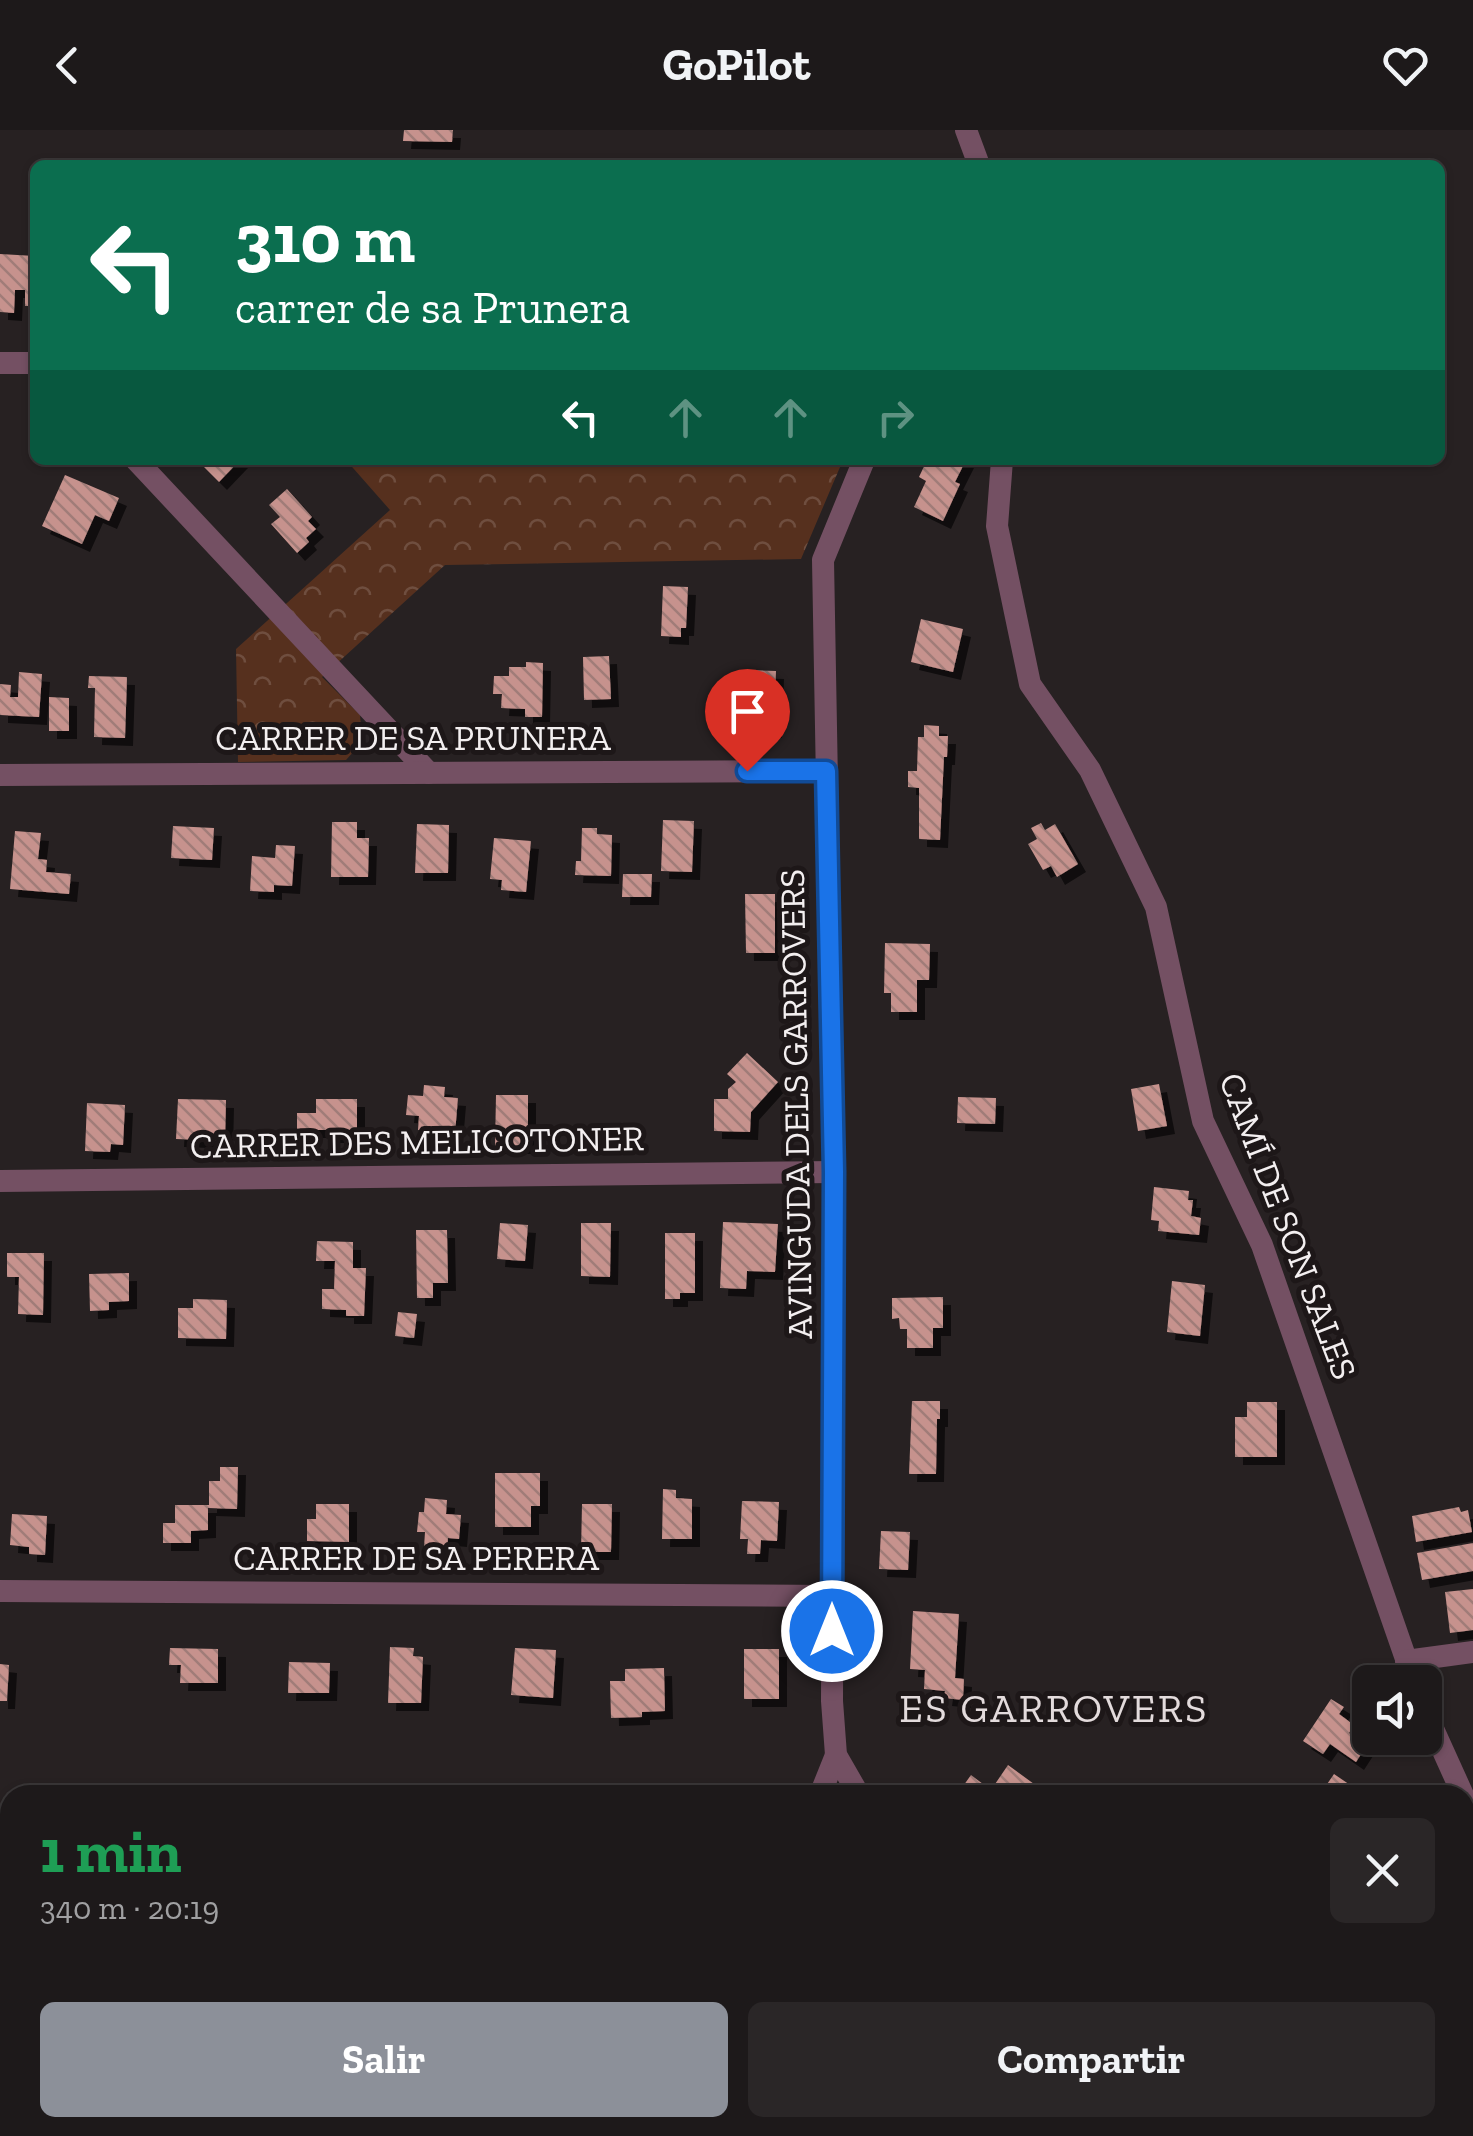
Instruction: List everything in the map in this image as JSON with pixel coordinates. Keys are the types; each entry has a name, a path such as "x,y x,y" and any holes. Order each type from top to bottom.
{"street":[{"path":"966,130 977,160"},
{"path":"0,363 30,363"},
{"path":"141,465 429,773"},
{"name":"AVINGUDA DELS GARROVERS","path":"836,1755 832,1700 834,1172 823,560 862,465"},
{"name":"CAMÍ DE SON SALES","path":"1002,465 997,526 1030,684 1090,770 1156,907 1202,1121 1262,1245 1408,1665"},
{"name":"CARRER DE SA PRUNERA","path":"0,775 826,771"},
{"name":"CARRER DES MELICOTONER","path":"0,1181 834,1172"},
{"name":"CARRER DE SA PERERA","path":"0,1591 832,1596"},
{"path":"1432,1665 1473,1652"},
{"path":"1442,1748 1459,1785"},
{"path":"824,1785 836,1755"},
{"path":"836,1755 852,1785"}],"green space":[{"path":"350,465 841,465 801,559 445,565 322,677 360,715 362,742 346,760 238,762 236,649 390,510"}],"building":[{"path":"404,130 453,130 452,142 403,141"},
{"path":"0,254 30,256 30,306 25,306 25,290 15,290 14,313 0,312"},
{"path":"202,465 235,465 219,482"},
{"path":"925,465 964,465 955,482 960,484 943,521 914,507 926,481 919,477"},
{"path":"65,475 119,498 109,521 95,515 82,544 42,526"},
{"path":"287,489 312,517 308,521 316,529 297,553 271,524 280,517 269,505"},
{"path":"663,586 688,587 686,628 681,628 681,637 661,636"},
{"path":"921,619 963,629 953,672 911,662"},
{"path":"609,656 611,699 584,700 583,657"},
{"path":"526,662 543,663 542,717 525,717 525,709 501,708 502,694 493,694 494,676 509,676 509,667 526,667"},
{"path":"746,670 776,671 774,730 744,729"},
{"path":"19,672 42,674 39,717 0,715 0,684 11,685 10,697 18,697"},
{"path":"89,676 127,677 125,738 94,737 95,688 88,688"},
{"path":"49,697 69,698 69,731 49,731"},
{"path":"924,725 939,726 939,736 948,736 940,840 919,839 919,788 908,787 908,771 917,771 918,737 924,737"},
{"path":"663,820 694,821 692,872 661,871"},
{"path":"332,822 357,822 357,838 369,838 368,877 331,877"},
{"path":"1041,823 1045,830 1055,824 1078,864 1057,877 1051,866 1043,870 1028,844 1037,839 1031,828"},
{"path":"417,824 449,825 448,873 415,873"},
{"path":"173,826 214,828 212,860 171,858"},
{"path":"582,828 597,828 597,834 612,835 611,876 575,875 576,861 581,861"},
{"path":"15,831 41,833 38,859 47,860 46,872 71,874 69,894 10,889"},
{"path":"494,838 531,841 526,892 501,890 502,880 490,879"},
{"path":"276,845 295,846 292,886 274,885 274,892 250,891 252,856 275,858"},
{"path":"623,874 652,874 651,897 622,897"},
{"path":"745,894 775,894 775,953 746,953"},
{"path":"885,943 930,944 929,980 917,980 917,1012 891,1012 891,993 884,993"},
{"path":"747,1053 778,1082 751,1112 750,1132 714,1131 714,1099 728,1099 728,1089 736,1082 727,1074"},
{"path":"1159,1084 1167,1126 1138,1131 1131,1089"},
{"path":"424,1085 445,1087 444,1097 458,1098 455,1133 418,1130 419,1116 406,1115 408,1095 423,1096"},
{"path":"496,1095 528,1095 528,1146 495,1146"},
{"path":"958,1097 996,1098 995,1124 957,1123"},
{"path":"178,1099 226,1100 225,1141 176,1139"},
{"path":"316,1099 357,1099 357,1135 297,1130 297,1113 316,1113"},
{"path":"87,1103 125,1105 123,1145 111,1144 110,1152 85,1151"},
{"path":"1154,1187 1189,1191 1188,1200 1193,1200 1191,1216 1201,1218 1199,1235 1158,1231 1159,1221 1151,1220"},
{"path":"723,1222 778,1224 775,1272 747,1271 746,1289 720,1288"},
{"path":"500,1223 528,1225 525,1261 497,1259"},
{"path":"581,1223 611,1223 610,1277 581,1276"},
{"path":"416,1230 447,1230 448,1283 433,1283 433,1298 417,1298"},
{"path":"665,1233 695,1233 695,1293 680,1293 680,1299 665,1299"},
{"path":"317,1241 353,1242 353,1268 366,1268 364,1316 322,1309 322,1289 334,1289 335,1261 316,1261"},
{"path":"7,1253 44,1253 43,1315 18,1314 19,1277 7,1277"},
{"path":"129,1273 129,1301 109,1302 109,1310 90,1311 89,1274"},
{"path":"1172,1281 1205,1285 1200,1336 1167,1332"},
{"path":"943,1297 943,1328 933,1328 933,1348 907,1348 907,1329 900,1329 899,1318 892,1319 892,1298"},
{"path":"193,1299 227,1300 226,1339 178,1338 178,1308 193,1308"},
{"path":"398,1312 417,1314 414,1338 395,1336"},
{"path":"912,1401 940,1401 936,1474 909,1474"},
{"path":"1247,1402 1277,1402 1277,1457 1235,1457 1235,1417 1247,1417"},
{"path":"220,1467 238,1467 237,1509 208,1508 208,1530 191,1531 191,1543 163,1543 163,1523 175,1523 175,1505 209,1505 209,1481 220,1481"},
{"path":"495,1473 540,1473 540,1506 531,1506 531,1527 495,1527"},
{"path":"663,1489 676,1490 676,1498 692,1499 692,1539 662,1539"},
{"path":"425,1498 447,1500 446,1514 461,1515 459,1539 448,1538 447,1549 424,1547 425,1532 417,1532"},
{"path":"742,1501 779,1502 777,1541 761,1540 760,1554 747,1554 748,1539 740,1539"},
{"path":"316,1504 349,1504 349,1542 307,1541 307,1519 316,1519"},
{"path":"582,1504 612,1504 611,1552 581,1552"},
{"path":"1459,1507 1461,1512 1468,1510 1472,1532 1416,1542 1412,1516"},
{"path":"12,1514 47,1516 45,1555 29,1554 29,1547 10,1545"},
{"path":"881,1531 910,1532 908,1570 879,1569"},
{"path":"1473,1543 1473,1571 1422,1580 1417,1553"},
{"path":"1473,1589 1473,1630 1450,1633 1445,1592"},
{"path":"913,1611 959,1614 955,1678 964,1679 963,1700 944,1698 945,1691 924,1689 925,1670 910,1669"},
{"path":"390,1647 414,1648 413,1656 423,1657 421,1703 388,1703"},
{"path":"170,1648 218,1649 218,1683 180,1683 181,1665 169,1665"},
{"path":"515,1648 556,1650 553,1698 511,1695"},
{"path":"744,1649 779,1649 779,1699 744,1699"},
{"path":"289,1662 330,1663 329,1693 288,1693"},
{"path":"0,1664 9,1665 7,1701 0,1701"},
{"path":"664,1668 665,1711 611,1718 610,1681 625,1681 625,1669"},
{"path":"1331,1699 1344,1707 1339,1714 1352,1724 1352,1755 1361,1755 1356,1762 1330,1744 1323,1754 1303,1741"},
{"path":"1008,1765 1035,1785 994,1785"},
{"path":"1334,1774 1350,1785 1326,1785"},
{"path":"971,1775 984,1785 964,1785"}],"district":[{"name":"ES GARROVERS","path":"1054,1708"}],"route":[{"path":"747,771 826,771 834,1172 832,1631"}]}
